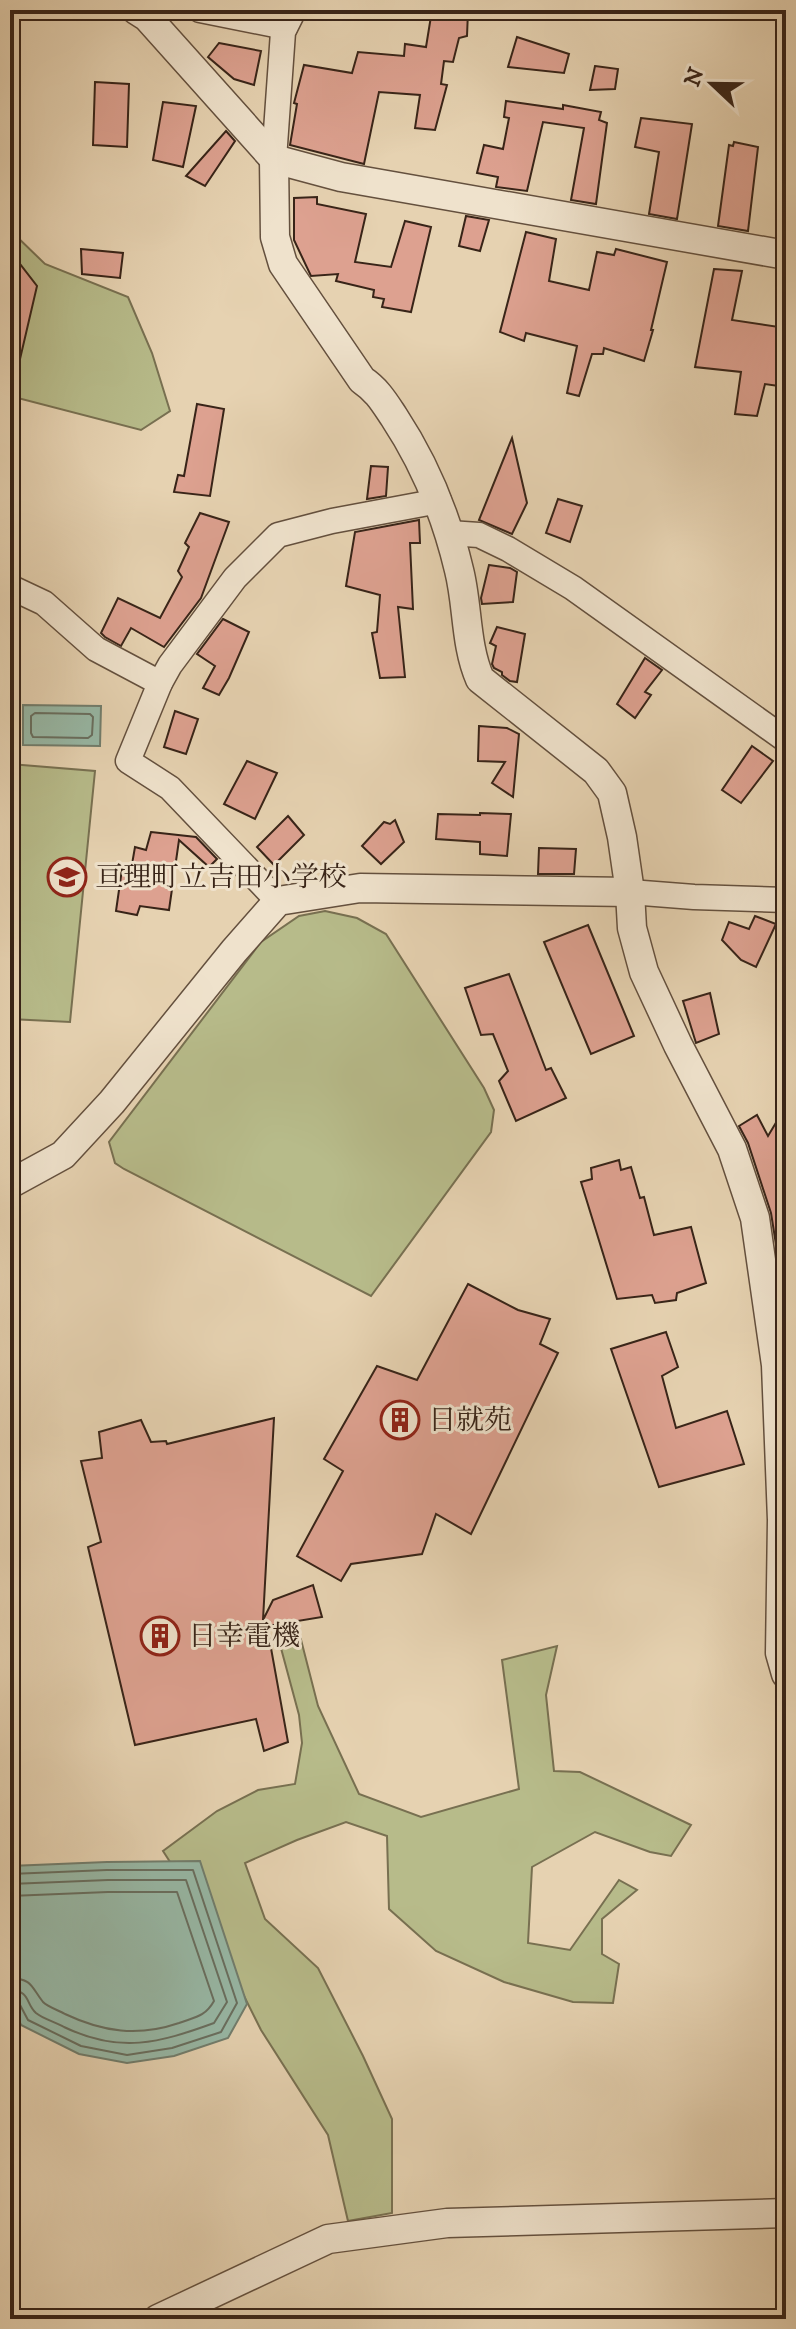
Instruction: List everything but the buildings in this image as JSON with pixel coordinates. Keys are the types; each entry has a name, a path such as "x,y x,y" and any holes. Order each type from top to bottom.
{"street":[{"path":"136,10 147,17 274,159 341,177 786,255"},
{"path":"200,10 290,18 283,32 274,159 275,237 283,264 362,380 376,389 409,440 439,501 460,571 473,662 480,679 596,771 612,793 622,837 632,928 644,972 732,1149 755,1218 776,1365 781,1505 780,1653 786,1674"},
{"path":"278,901 170,788 128,761 170,665 235,578 278,535 332,521 439,501"},
{"path":"449,533 479,535 573,588 786,740"},
{"path":"10,587 44,603 96,649 160,683"},
{"path":"10,1184 63,1155 112,1102 278,901 360,888 630,892 786,900"},
{"path":"158,2319 328,2239 447,2223 786,2213"}],"shaded area":[{"path":"10,230 45,264 128,297 152,353 170,411 141,430 10,396"},
{"path":"10,764 95,771 70,1022 10,1019"},
{"path":"325,911 357,918 386,934 484,1088 494,1110 491,1132 371,1296 124,1169 115,1163 109,1142 261,942 299,916"},
{"path":"298,1628 318,1706 359,1794 421,1817 519,1789 502,1660 557,1646 546,1695 554,1771 580,1772 691,1825 671,1856 650,1852 595,1832 532,1867 528,1943 570,1950 619,1880 637,1890 602,1919 602,1954 619,1964 613,2003 573,2002 504,1982 436,1951 389,1909 387,1836 346,1822 245,1863 265,1919 318,1968 392,2119 392,2213 348,2221 328,2135 261,2030 201,1910 163,1851 217,1811 258,1790 295,1784 302,1743 299,1715 278,1637"}],"water":[{"path":"23,705 101,706 100,746 23,745"},
{"path":"200,1861 247,2004 228,2038 174,2056 127,2063 79,2054 21,2025 10,2001 10,1866"}],"place":[{"name":"亘理町立吉田小学校","path":"67,877"},
{"name":"日就苑","path":"400,1420"},
{"name":"日幸電機","path":"160,1636"}]}
